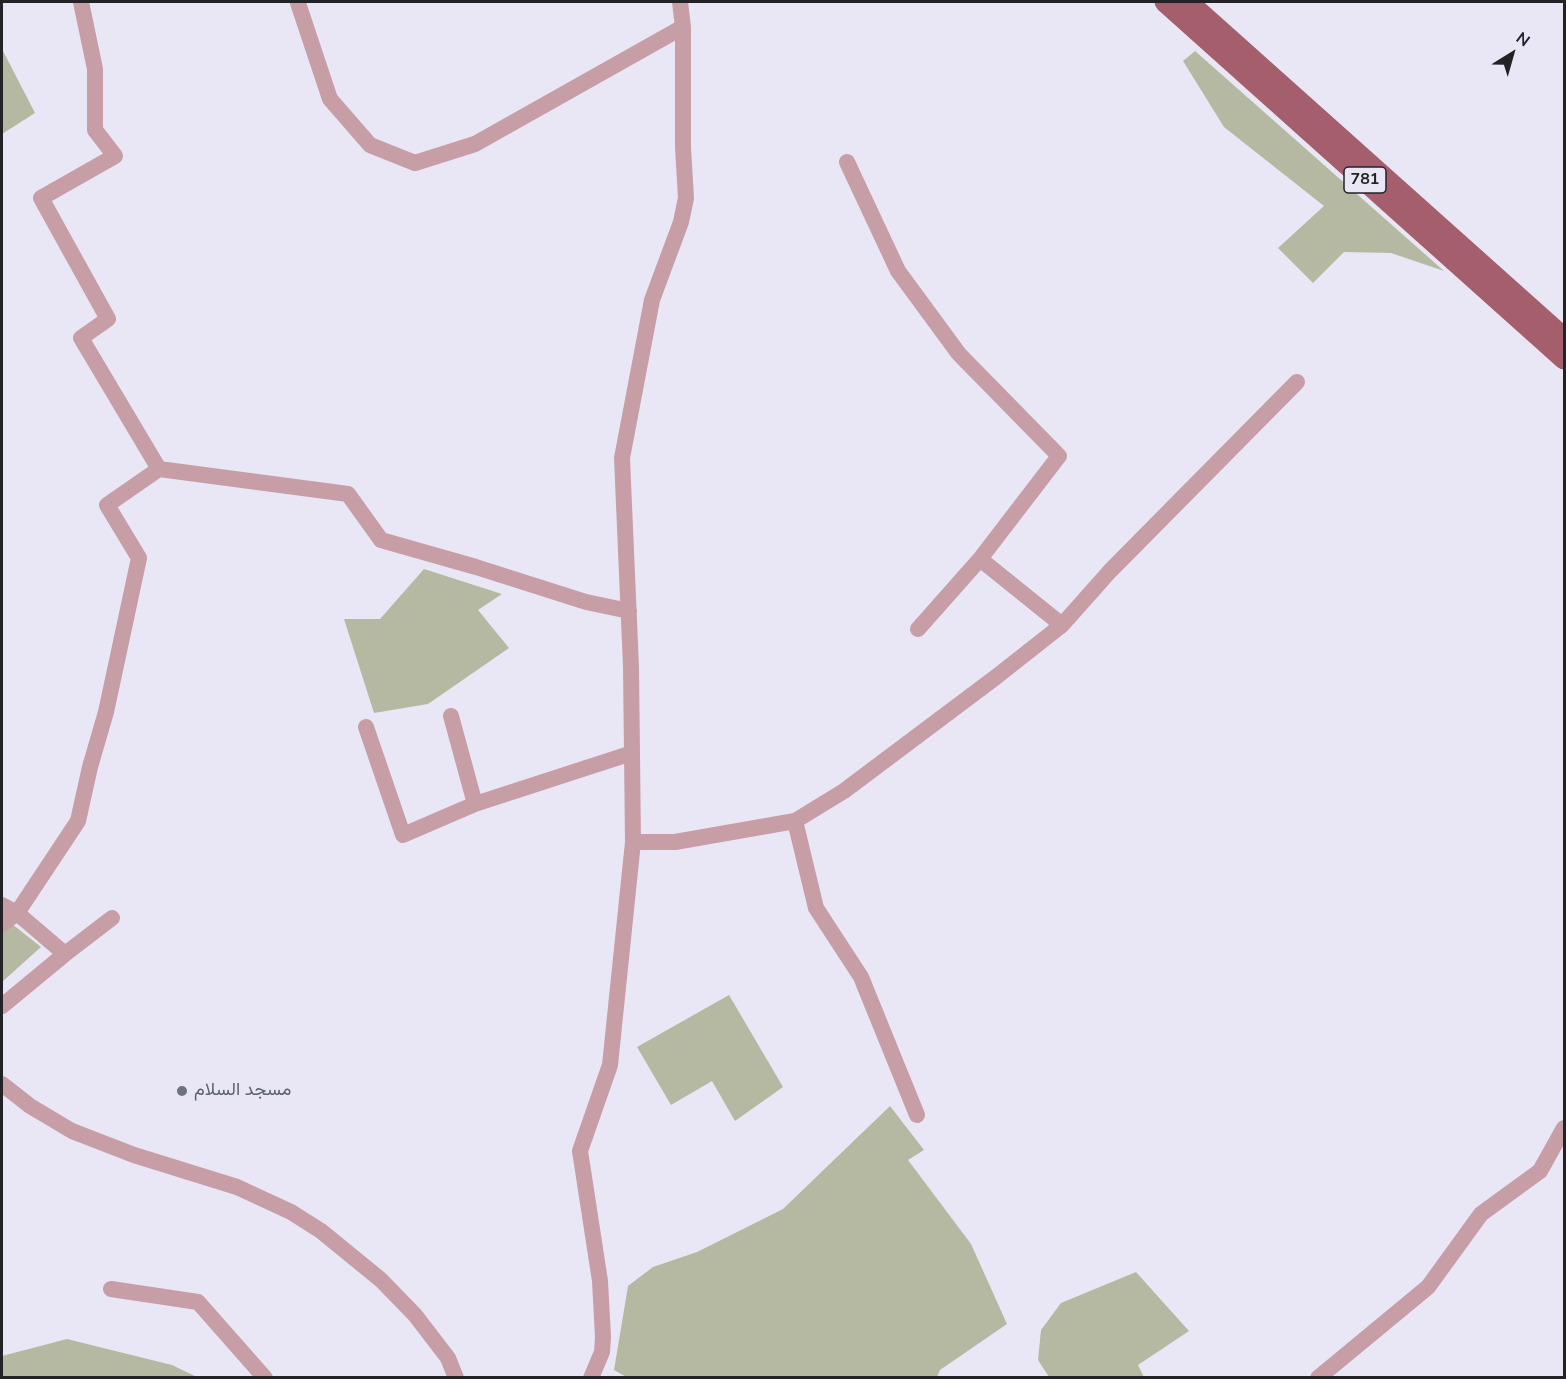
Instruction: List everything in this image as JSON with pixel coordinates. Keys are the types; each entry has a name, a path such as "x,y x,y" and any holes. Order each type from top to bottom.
{"main road":[{"name":"781","path":"1165,2 1564,359"},
{"name":"781","path":"1188,2 1564,338"}],"street":[{"path":"81,2 95,69 95,130 116,156 40,198 108,319 81,338 159,469"},
{"path":"591,1377 602,1352 603,1337 600,1281 580,1151 610,1065 633,842 629,611 622,458 652,300 681,222 686,198 683,148 683,27 680,2"},
{"path":"298,3 330,99 370,145 416,163 475,144 683,27"},
{"path":"847,162 898,271 959,354 1059,456 980,559 918,629"},
{"path":"633,842 675,842 795,821 844,791 996,677 1062,624 1110,571 1297,382"},
{"path":"2,924 17,913 78,821 90,767 106,712 140,558 107,505 159,469 348,494 381,540 586,602 629,611"},
{"path":"980,559 1062,624"},
{"path":"452,716 475,804"},
{"path":"366,727 403,835 475,804 632,753"},
{"path":"795,821 816,908 861,976 917,1115"},
{"path":"2,905 17,913 65,954"},
{"path":"2,1006 112,918"},
{"path":"2,1084 30,1106 72,1131 134,1155 237,1187 291,1212 321,1231 381,1280 415,1315 448,1358 456,1377"},
{"path":"1318,1377 1428,1287 1481,1214 1540,1172 1564,1128"},
{"path":"111,1289 198,1302 265,1377"}],"green space":[{"path":"2,49 35,113 2,134"},
{"path":"1195,51 1444,271 1391,253 1344,252 1313,283 1278,248 1324,206 1224,127 1183,61"},
{"path":"424,569 502,594 478,610 509,648 428,704 374,713 344,619 380,619"},
{"path":"2,916 41,947 2,982"},
{"path":"729,995 783,1087 735,1121 712,1081 671,1105 637,1047"},
{"path":"890,1106 924,1150 908,1160 971,1244 1007,1324 940,1370 937,1377 628,1378 614,1370 628,1286 653,1267 697,1252 783,1209"},
{"path":"1136,1272 1189,1331 1138,1365 1144,1377 1049,1377 1038,1360 1041,1330 1061,1303"},
{"path":"67,1339 172,1365 197,1377 2,1377 2,1356"}],"place":[{"name":"مسجد السلام","path":"182,1091"}]}
